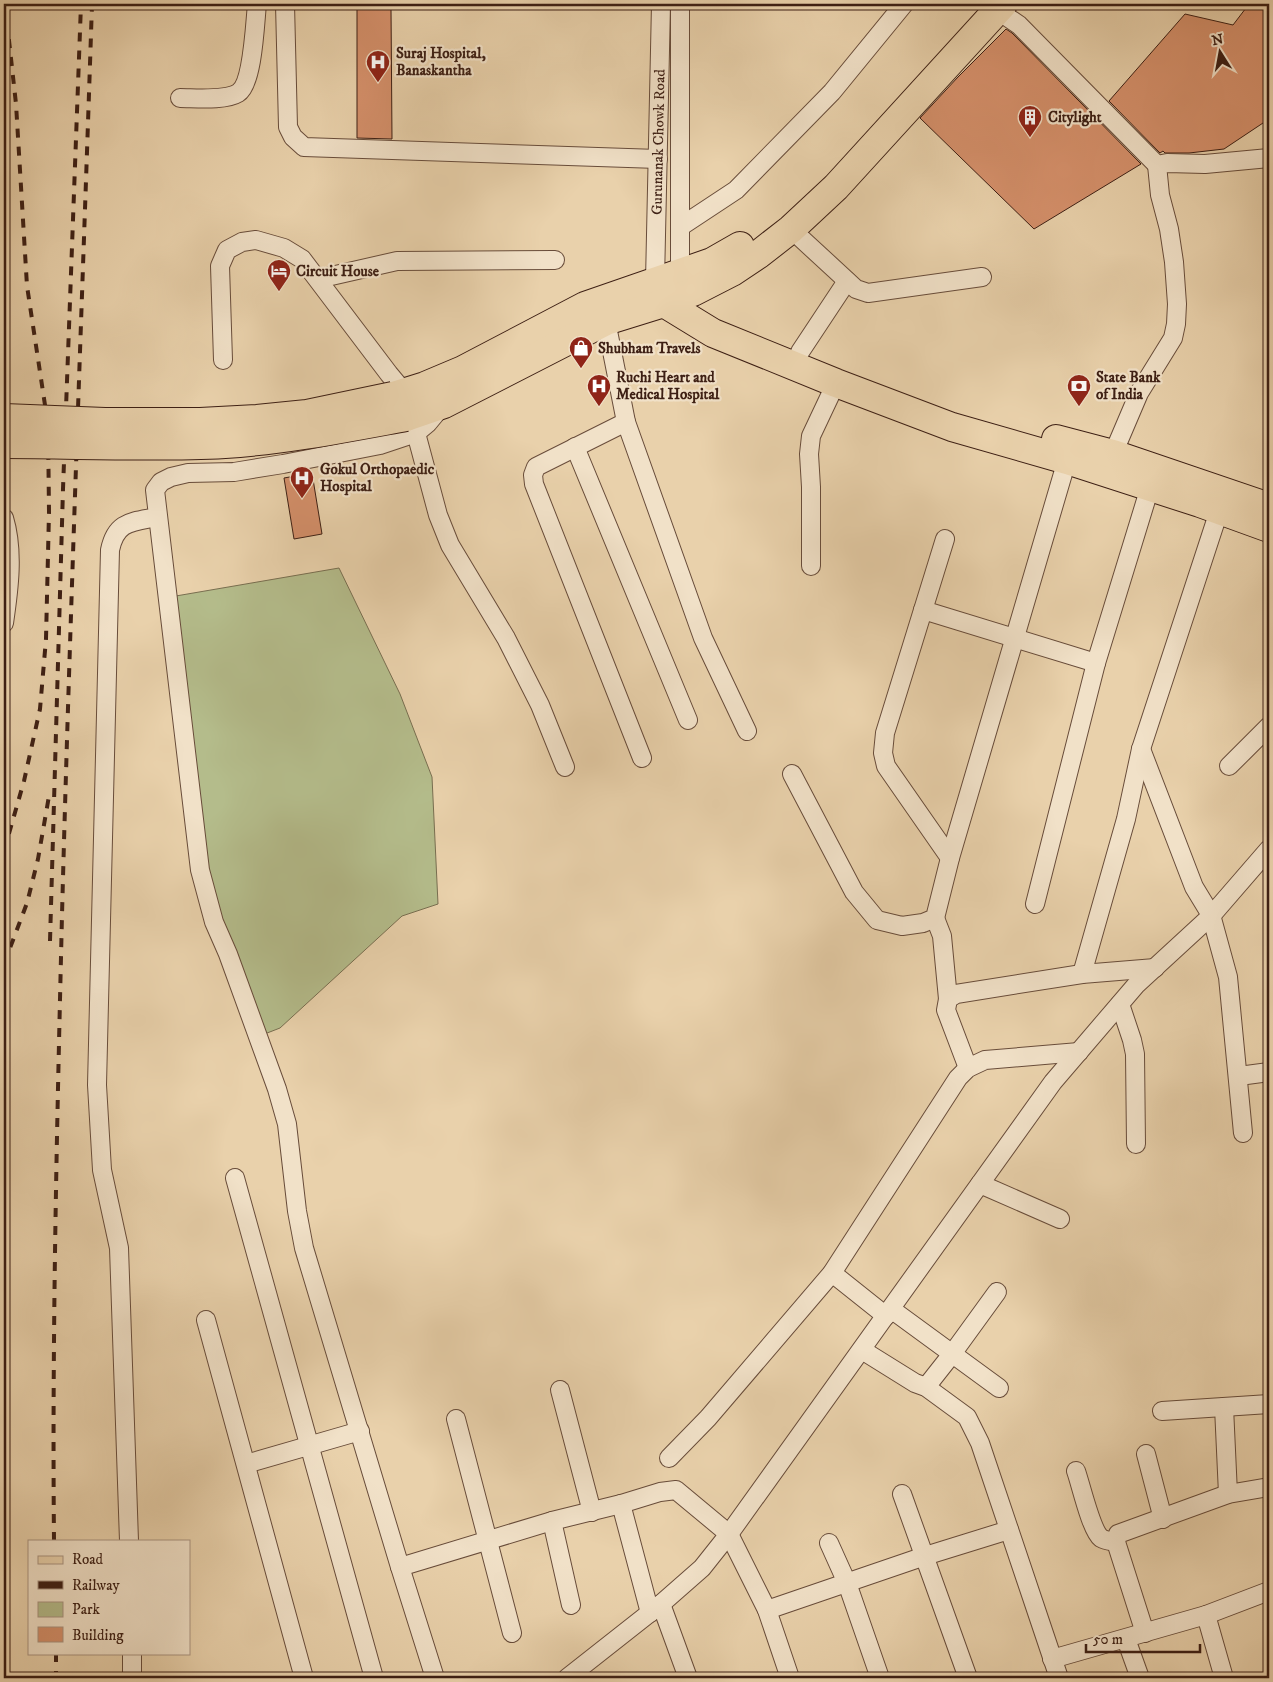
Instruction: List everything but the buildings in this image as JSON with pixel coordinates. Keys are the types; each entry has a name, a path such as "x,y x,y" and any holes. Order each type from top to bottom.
{"main road":[{"path":"4,418 105,422 200,422 405,409 444,404 659,292 686,282 738,268 759,254 791,229 836,187 992,6"},
{"path":"686,282 712,262 759,234 795,202 992,6"},
{"path":"686,282 705,306 720,317 906,397 962,414 1114,454 1269,507"},
{"path":"4,444 172,446 226,444 279,439 405,409 425,386 463,370 585,306 659,292 713,333 836,383 952,427 1067,460 1269,528"}],"street":[{"path":"180,98 225,97 238,93 244,87 250,67 257,4"},
{"path":"285,4 288,127 293,138 304,147 658,159"},
{"name":"Gurunanak Chowk Road","path":"659,292 658,159 661,4"},
{"path":"680,4 680,227 686,282"},
{"path":"680,227 736,190 832,92 904,4"},
{"path":"992,6 1019,25 1157,165 1160,195 1169,229 1174,262 1177,304 1176,324 1173,338 1139,393 1114,454"},
{"path":"1157,165 1167,162 1205,164 1269,158"},
{"path":"791,229 856,290 868,293 982,277"},
{"path":"223,360 220,266 226,250 242,242 256,240 284,248 302,259 389,374 405,409 438,515 450,545 506,638 540,705 565,767"},
{"path":"318,279 396,261 555,260"},
{"path":"800,352 847,281"},
{"path":"606,321 626,422 703,638 747,731"},
{"path":"811,566 809,454 812,436 836,383"},
{"path":"405,409 380,444 234,472 188,474 171,477 161,482 155,490 200,870 214,922 228,954 277,1089 287,1124 297,1211 304,1248 435,1678"},
{"path":"626,422 536,467 533,475 534,484 642,758"},
{"path":"575,447 688,720"},
{"path":"968,1068 946,1010 948,999 942,936 935,918 950,858 1067,460"},
{"path":"1035,904 1096,663 1150,487"},
{"path":"1082,974 1126,819 1141,749 1219,511"},
{"path":"129,1540 119,1248 102,1170 97,1085 110,550 112,538 120,528 130,522 157,517"},
{"path":"4,518 8,533 9,591 4,623"},
{"path":"945,539 885,733 883,753 886,766 950,858"},
{"path":"923,610 1096,663"},
{"path":"1229,766 1269,726"},
{"path":"1141,749 1194,887 1211,916 1230,987 1244,1133"},
{"path":"792,774 854,892 877,920 902,926 923,923 935,918"},
{"path":"577,1675 702,1568 729,1534 862,1350 1053,1082 1136,985 1211,916 1269,849"},
{"path":"948,999 956,994 1082,974 1155,968"},
{"path":"1120,1004 1135,1054 1136,1144"},
{"path":"669,1458 708,1418 832,1273 958,1078 968,1068 985,1060 1079,1052"},
{"path":"1238,1076 1269,1072"},
{"path":"235,1178 374,1678"},
{"path":"980,1184 1060,1219"},
{"path":"832,1273 952,1354 998,1388"},
{"path":"926,1387 997,1292"},
{"path":"206,1320 304,1678"},
{"path":"862,1350 915,1383 926,1387 967,1417 980,1443 1059,1678"},
{"path":"560,1390 592,1512"},
{"path":"1162,1411 1269,1404"},
{"path":"1224,1407 1228,1494"},
{"path":"456,1419 512,1633"},
{"path":"246,1464 360,1431"},
{"path":"1146,1454 1163,1518"},
{"path":"1076,1471 1093,1525 1098,1534 1105,1540 1116,1542"},
{"path":"1144,1633 1116,1542 1120,1532 1228,1494 1269,1487"},
{"path":"400,1567 552,1521 592,1512 660,1492 676,1490 729,1534 767,1610 790,1678"},
{"path":"902,1494 926,1556 968,1678"},
{"path":"621,1504 655,1609 688,1678"},
{"path":"552,1521 571,1605"},
{"path":"767,1610 1009,1530"},
{"path":"829,1544 847,1583 880,1678"},
{"path":"1052,1659 1206,1615 1269,1591"},
{"path":"1206,1615 1224,1678"},
{"path":"1126,1639 1140,1678"},
{"path":"132,1654 132,1678"}],"green space":[{"path":"339,568 400,694 432,777 438,904 402,916 280,1028 262,1035 207,887 170,597"}],"railway":[{"path":"4,851 24,781 40,709 46,639 49,512 48,425 27,286 16,104 5,4"},
{"path":"50,941 63,489 81,4"},
{"path":"54,1540 54,1306 62,915 92,4"},
{"path":"4,964 27,903 38,859 49,796"},
{"path":"56,1654 56,1678"}],"place":[{"name":"Suraj Hospital, Banaskantha","path":"378,83"},
{"name":"Citylight","path":"1030,138"},
{"name":"Circuit House","path":"279,292"},
{"name":"Shubham Travels","path":"581,369"},
{"name":"Ruchi Heart and Medical Hospital","path":"599,407"},
{"name":"State Bank of India","path":"1079,407"},
{"name":"Gokul Orthopaedic Hospital","path":"302,499"}]}
